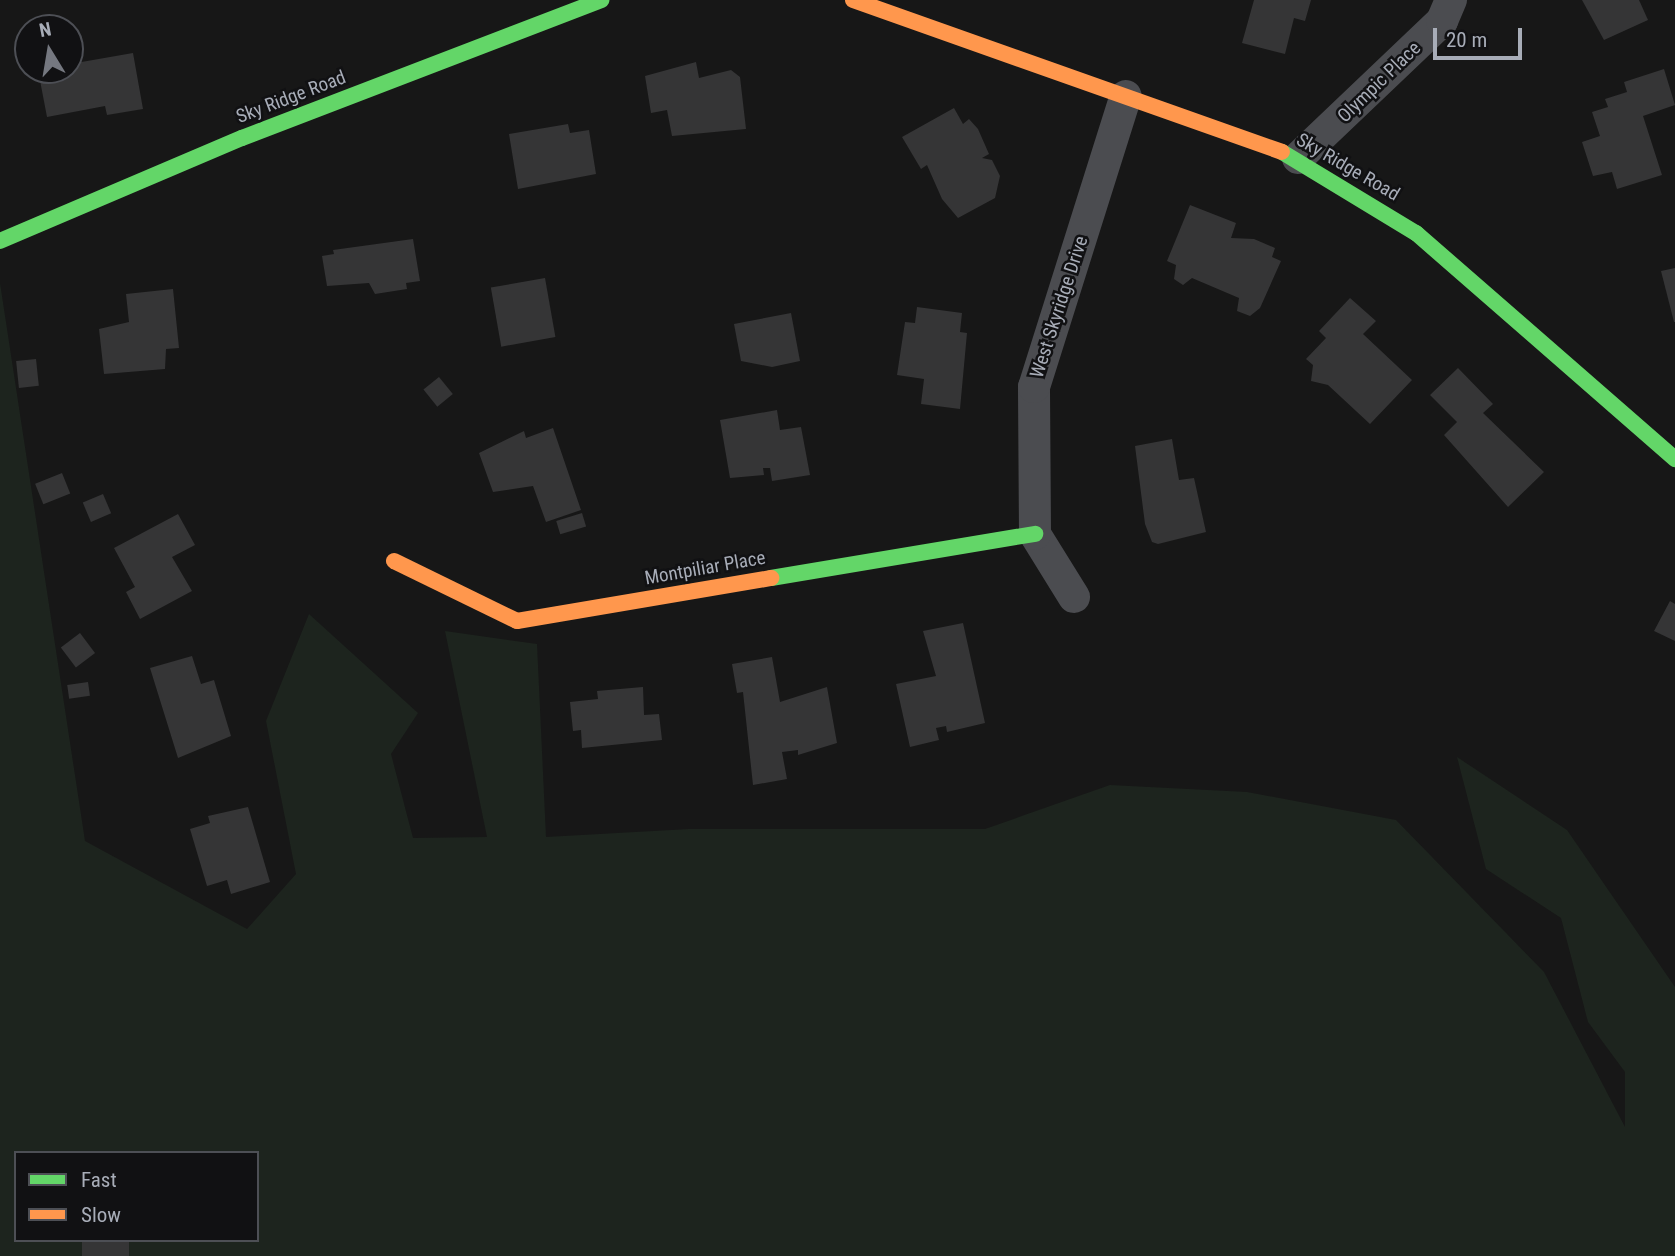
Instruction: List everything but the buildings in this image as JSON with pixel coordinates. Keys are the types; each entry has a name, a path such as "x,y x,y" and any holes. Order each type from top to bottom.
{"street":[{"name":"Sky Ridge Road","path":"0,241 242,138 601,0"},
{"name":"Sky Ridge Road","path":"853,0 1298,158 1416,233 1675,458"},
{"name":"Olympic Place","path":"1298,158 1442,21 1451,0"},
{"name":"West Skyridge Drive","path":"1035,534 1034,387 1126,96"},
{"name":"Montpiliar Place","path":"394,561 517,621 1035,534"},
{"path":"1035,534 1074,597"}],"shaded area":[{"path":"0,283 85,841 247,929 296,874 266,721 309,614 418,713 391,754 413,838 487,837 445,631 537,644 546,837 689,829 985,829 1110,785 1247,792 1396,820 1544,972 1625,1127 1625,1072 1588,1022 1561,918 1486,869 1457,757 1567,830 1675,987 1675,1256 0,1256"}],"traffic: fast":[{"path":"0,241 242,138 601,0"},
{"path":"1282,152 1416,233 1675,459"},
{"path":"771,578 1035,534"}],"traffic: slow":[{"path":"853,0 1282,152"},
{"path":"394,561 517,621 771,578"}]}
